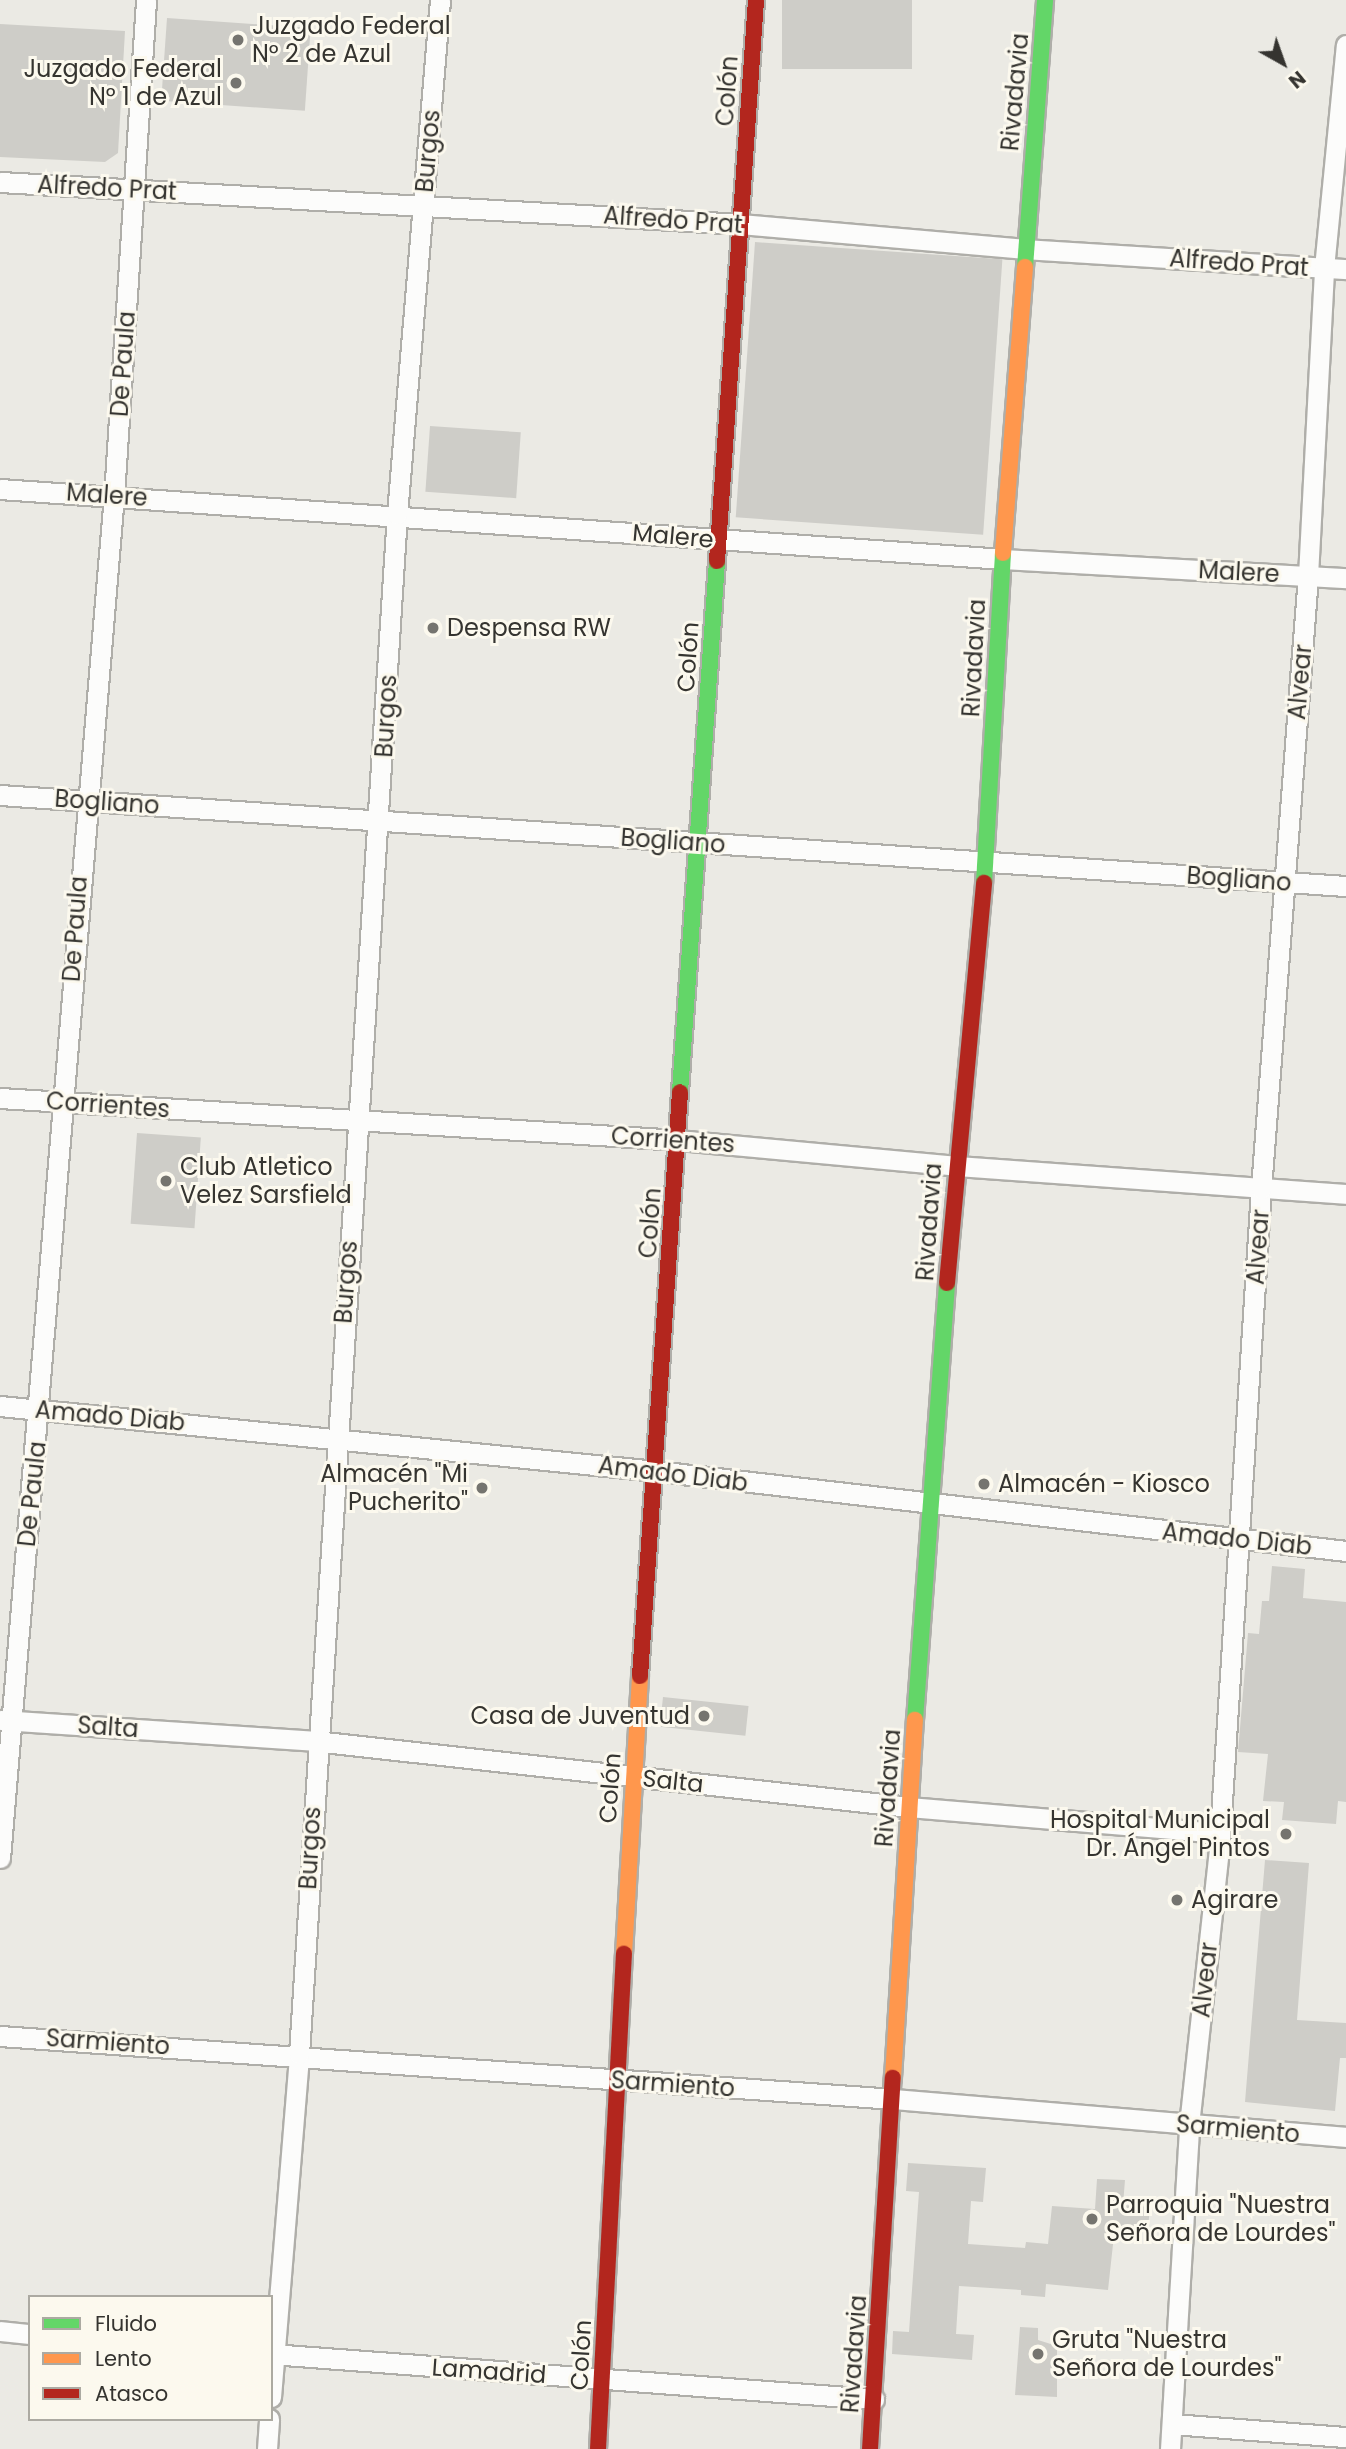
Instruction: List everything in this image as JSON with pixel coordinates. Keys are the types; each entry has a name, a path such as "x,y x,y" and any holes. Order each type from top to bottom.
{"street":[{"name":"De Paula","path":"0,1858 5,1720 41,1409 61,1101 85,801 114,496 146,0"},
{"name":"Burgos","path":"273,2354 299,2054 315,1741 380,819 397,514 440,0"},
{"name":"Colón","path":"598,2449 633,1777 756,0"},
{"name":"Rivadavia","path":"870,2449 930,1506 956,1166 986,863 1003,559 1045,0"},
{"name":"Alvear","path":"1170,2449 1189,2125 1220,1833 1262,1189 1308,576 1324,268 1346,45"},
{"name":"Alfredo Prat","path":"0,182 741,224 1025,249 1346,270"},
{"name":"Malere","path":"0,489 397,514 1003,559 1346,578"},
{"name":"Bogliano","path":"0,795 1346,886"},
{"name":"Corrientes","path":"0,1098 678,1140 956,1166 1346,1194"},
{"name":"Amado Diab","path":"0,1406 335,1437 656,1471 930,1506 1346,1551"},
{"name":"Salta","path":"5,1720 315,1741 909,1807 1220,1833"},
{"name":"Sarmiento","path":"0,2036 299,2054 894,2099 1346,2137"},
{"path":"0,2331 28,2334"},
{"name":"Lamadrid","path":"273,2354 874,2399"},
{"path":"267,2449 270,2421"},
{"path":"1172,2424 1346,2437"}],"building":[{"path":"782,0 912,0 912,69 782,69"},
{"path":"167,18 311,28 305,111 161,101"},
{"path":"0,24 125,31 118,153 105,162 0,157"},
{"path":"755,242 1002,259 983,535 736,517"},
{"path":"430,426 521,432 516,498 425,492"},
{"name":"Club Atletico Velez Sarsfield","path":"137,1133 201,1137 194,1228 131,1224"},
{"path":"1272,1566 1305,1569 1303,1598 1346,1602 1346,1802 1338,1801 1336,1824 1282,1820 1284,1802 1263,1801 1268,1754 1238,1752 1248,1633 1259,1634 1262,1601 1269,1601"},
{"name":"Casa de Juventud","path":"663,1697 749,1706 745,1736 660,1727"},
{"path":"1265,1860 1309,1863 1297,2020 1346,2023 1346,2058 1340,2058 1335,2111 1245,2102"},
{"path":"908,2163 986,2168 983,2202 971,2201 968,2244 1025,2248 1026,2242 1048,2244 1052,2206 1095,2209 1097,2179 1125,2180 1123,2205 1150,2207 1148,2228 1115,2226 1108,2290 1046,2284 1045,2297 1021,2295 1021,2290 959,2286 956,2334 974,2335 972,2360 892,2354 893,2331 909,2332 919,2192 906,2191"},
{"name":"Gruta \"Nuestra Señora de Lourdes\"","path":"1020,2327 1038,2328 1038,2340 1057,2346 1057,2397 1015,2395"}],"traffic: fast":[{"path":"1025,267 1045,0"},
{"path":"984,883 1003,553"},
{"path":"680,1092 717,561"},
{"path":"915,1720 947,1283"}],"traffic: slow":[{"path":"1003,553 1025,267"},
{"path":"624,1954 640,1676"},
{"path":"893,2078 915,1720"}],"traffic: jam":[{"path":"717,561 756,0"},
{"path":"947,1283 984,883"},
{"path":"640,1676 680,1092"},
{"path":"598,2449 624,1954"},
{"path":"870,2449 893,2078"}],"place":[{"name":"Juzgado Federal N° 2 de Azul","path":"238,40"},
{"name":"Juzgado Federal N° 1 de Azul","path":"236,83"},
{"name":"Despensa RW","path":"433,628"},
{"name":"Club Atletico Velez Sarsfield","path":"166,1181"},
{"name":"Almacén - Kiosco","path":"984,1484"},
{"name":"Almacén \"Mi Pucherito\"","path":"482,1488"},
{"name":"Casa de Juventud","path":"704,1716"},
{"name":"Hospital Municipal Dr. Ángel Pintos","path":"1286,1834"},
{"name":"Agirare","path":"1177,1900"},
{"name":"Parroquia \"Nuestra Señora de Lourdes\"","path":"1092,2219"},
{"name":"Gruta \"Nuestra Señora de Lourdes\"","path":"1038,2354"}]}
